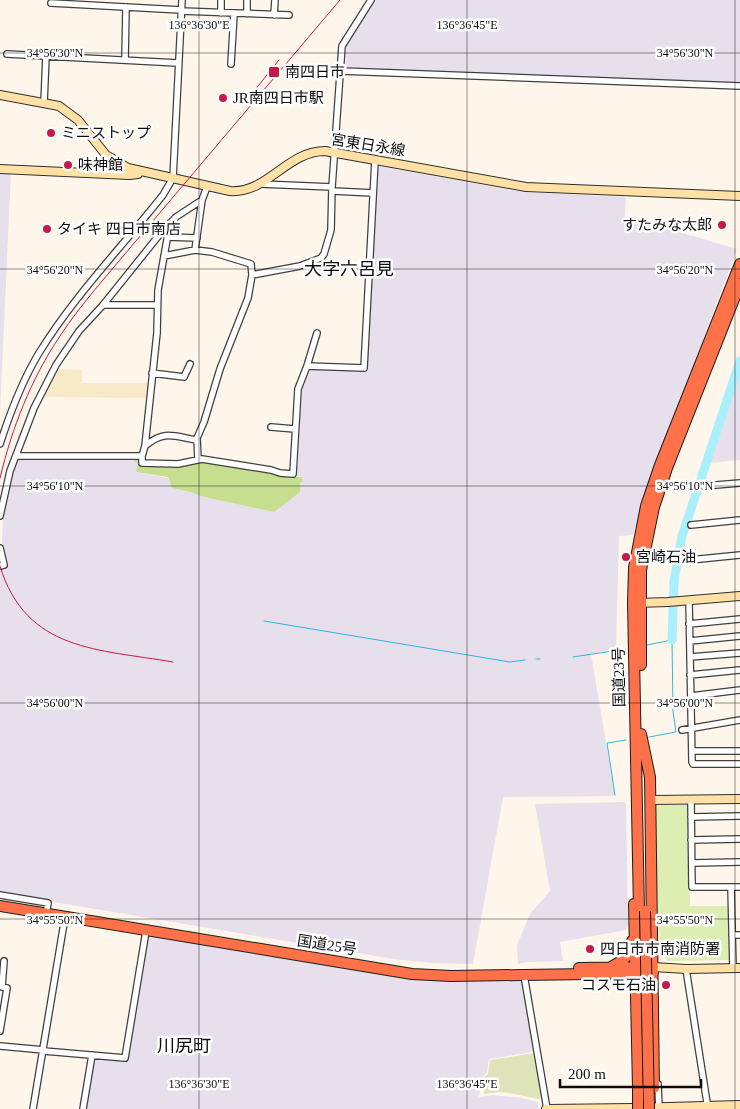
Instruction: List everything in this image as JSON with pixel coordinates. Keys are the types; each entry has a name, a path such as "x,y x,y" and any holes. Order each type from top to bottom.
{"highway":[{"name":"国道23号","path":"643,1109 642,911 634,568 646,506 660,465 740,264"},
{"name":"国道23号","path":"636,603 654,507 667,468 740,284"},
{"path":"638,734 650,777 655,1109"},
{"path":"638,734 632,800 638,1109"},
{"name":"国道25号","path":"0,901 419,969 479,971 610,967 635,971"},
{"name":"国道25号","path":"0,906 412,974 451,976 524,975 653,970"},
{"name":"国道23号","path":"642,911 655,1109"},
{"path":"610,967 621,962 627,956 634,935"}],"main road":[{"name":"宮東日永線","path":"0,95 59,106 78,120 106,155 128,168 238,192 249,190 261,184 300,156 319,152 335,153 526,187 740,196"},
{"path":"0,169 129,175 138,174 140,171"},
{"path":"636,603 740,596"},
{"path":"650,800 740,799"},
{"path":"653,970 736,968"},
{"path":"546,1109 655,1109 740,1105"}],"street":[{"path":"0,444 22,387 42,349 74,303 163,195 173,178 182,0"},
{"path":"221,0 221,13"},
{"path":"247,0 247,14"},
{"path":"274,15 275,0"},
{"path":"252,275 300,266 321,258 324,254 330,235 342,46 371,0"},
{"path":"51,3 126,6 234,14 289,15"},
{"path":"125,60 126,6"},
{"path":"231,64 234,14"},
{"path":"7,54 178,63"},
{"path":"44,103 46,56"},
{"path":"341,71 740,86"},
{"path":"307,366 364,368 375,160"},
{"path":"261,184 373,192"},
{"path":"195,250 202,200 207,186"},
{"path":"0,516 10,472 27,424 46,382 79,331 104,305 170,224 182,213 202,200"},
{"path":"170,224 157,305 157,333 142,463 178,464 202,458 293,474 298,389 317,333"},
{"path":"167,238 197,238"},
{"path":"164,256 195,250 212,252 251,264 252,275 248,298 220,369 204,422 196,440 198,460"},
{"path":"104,305 157,305"},
{"path":"152,372 184,377 190,364"},
{"path":"271,427 295,429"},
{"path":"145,446 159,436 165,435 196,440"},
{"path":"16,456 142,456"},
{"path":"704,486 740,483"},
{"path":"690,525 740,520"},
{"path":"0,548 4,564 0,566"},
{"path":"680,561 740,555"},
{"path":"689,600 693,764 740,764"},
{"path":"689,624 740,619"},
{"path":"690,641 740,636"},
{"path":"690,657 740,653"},
{"path":"690,675 740,670"},
{"path":"691,696 740,690"},
{"path":"682,730 740,720"},
{"path":"692,751 740,751"},
{"path":"691,800 692,887 740,887"},
{"path":"691,817 740,816"},
{"path":"691,840 740,839"},
{"path":"692,863 740,862"},
{"path":"731,887 732,935 736,968"},
{"path":"0,895 48,903 47,909"},
{"path":"732,911 740,911"},
{"path":"33,1109 65,918"},
{"path":"0,1046 125,1058 146,930"},
{"path":"732,935 740,935"},
{"path":"0,1030 7,988 1,988 4,961"},
{"path":"686,968 707,1107"},
{"path":"524,975 546,1109"},
{"path":"634,1109 632,1009 636,998"},
{"path":"652,1000 656,1009 655,1109"},
{"path":"83,1109 92,1055"}],"shaded area":[{"path":"376,0 740,0 740,84 346,67 346,46"},
{"path":"377,166 523,192 626,197 625,216 737,249 650,481 633,535 619,536 616,649 591,654 615,796 503,797 473,964 393,959 0,893 0,568 7,565 2,542 3,515 17,459 134,459 138,463 136,472 168,478 172,488 274,512 300,482 302,477 297,476 302,390 310,371 313,369 366,370"},
{"path":"0,172 11,172 0,412"},
{"path":"57,369 82,370 82,383 148,383 146,398 42,397"},
{"path":"740,374 740,460 710,463"},
{"path":"624,802 626,805 628,924 626,930 560,942 563,961 518,964 517,945 530,914 550,891 535,804"},
{"path":"149,936 410,979 438,981 523,981 533,1052 489,1059 487,1072 482,1078 479,1097 492,1095 522,1098 538,1102 538,1109 85,1109 93,1058 128,1060"}],"green space":[{"path":"134,459 139,459 140,464 182,465 203,461 270,471 279,476 302,477 302,482 300,483 300,492 274,512 172,488 168,477 136,472 138,463"},
{"path":"656,805 689,805 690,906 730,906 731,960 668,961 661,952 658,913"},
{"path":"535,1053 541,1098 500,1092 484,1094 483,1078 488,1074 490,1060"}],"waterway":[{"path":"672,640 674,581 682,536 740,361"},
{"path":"264,621 510,662 525,660"},
{"path":"647,645 672,640 673,711 676,732 649,737"},
{"path":"573,657 626,649"},
{"path":"615,795 607,743 626,740"}],"railway":[{"path":"0,478 10,441 31,387 50,352 69,323 97,287 340,0"},
{"path":"254,91 279,60"},
{"path":"0,566 12,594 28,615 47,631 68,641 93,649 173,662"}],"place":[{"name":"南四日市","path":"274,72"},
{"name":"JR南四日市駅","path":"223,98"},
{"name":"ミニストップ","path":"51,133"},
{"name":"味神館","path":"68,165"},
{"name":"すたみな太郎","path":"722,225"},
{"name":"タイキ 四日市南店","path":"47,229"},
{"name":"宮崎石油","path":"626,557"},
{"name":"四日市市南消防署","path":"590,949"},
{"name":"コスモ石油","path":"666,985"}],"district":[{"name":"大字六呂見","path":"349,269"},
{"name":"川尻町","path":"184,1046"}]}
